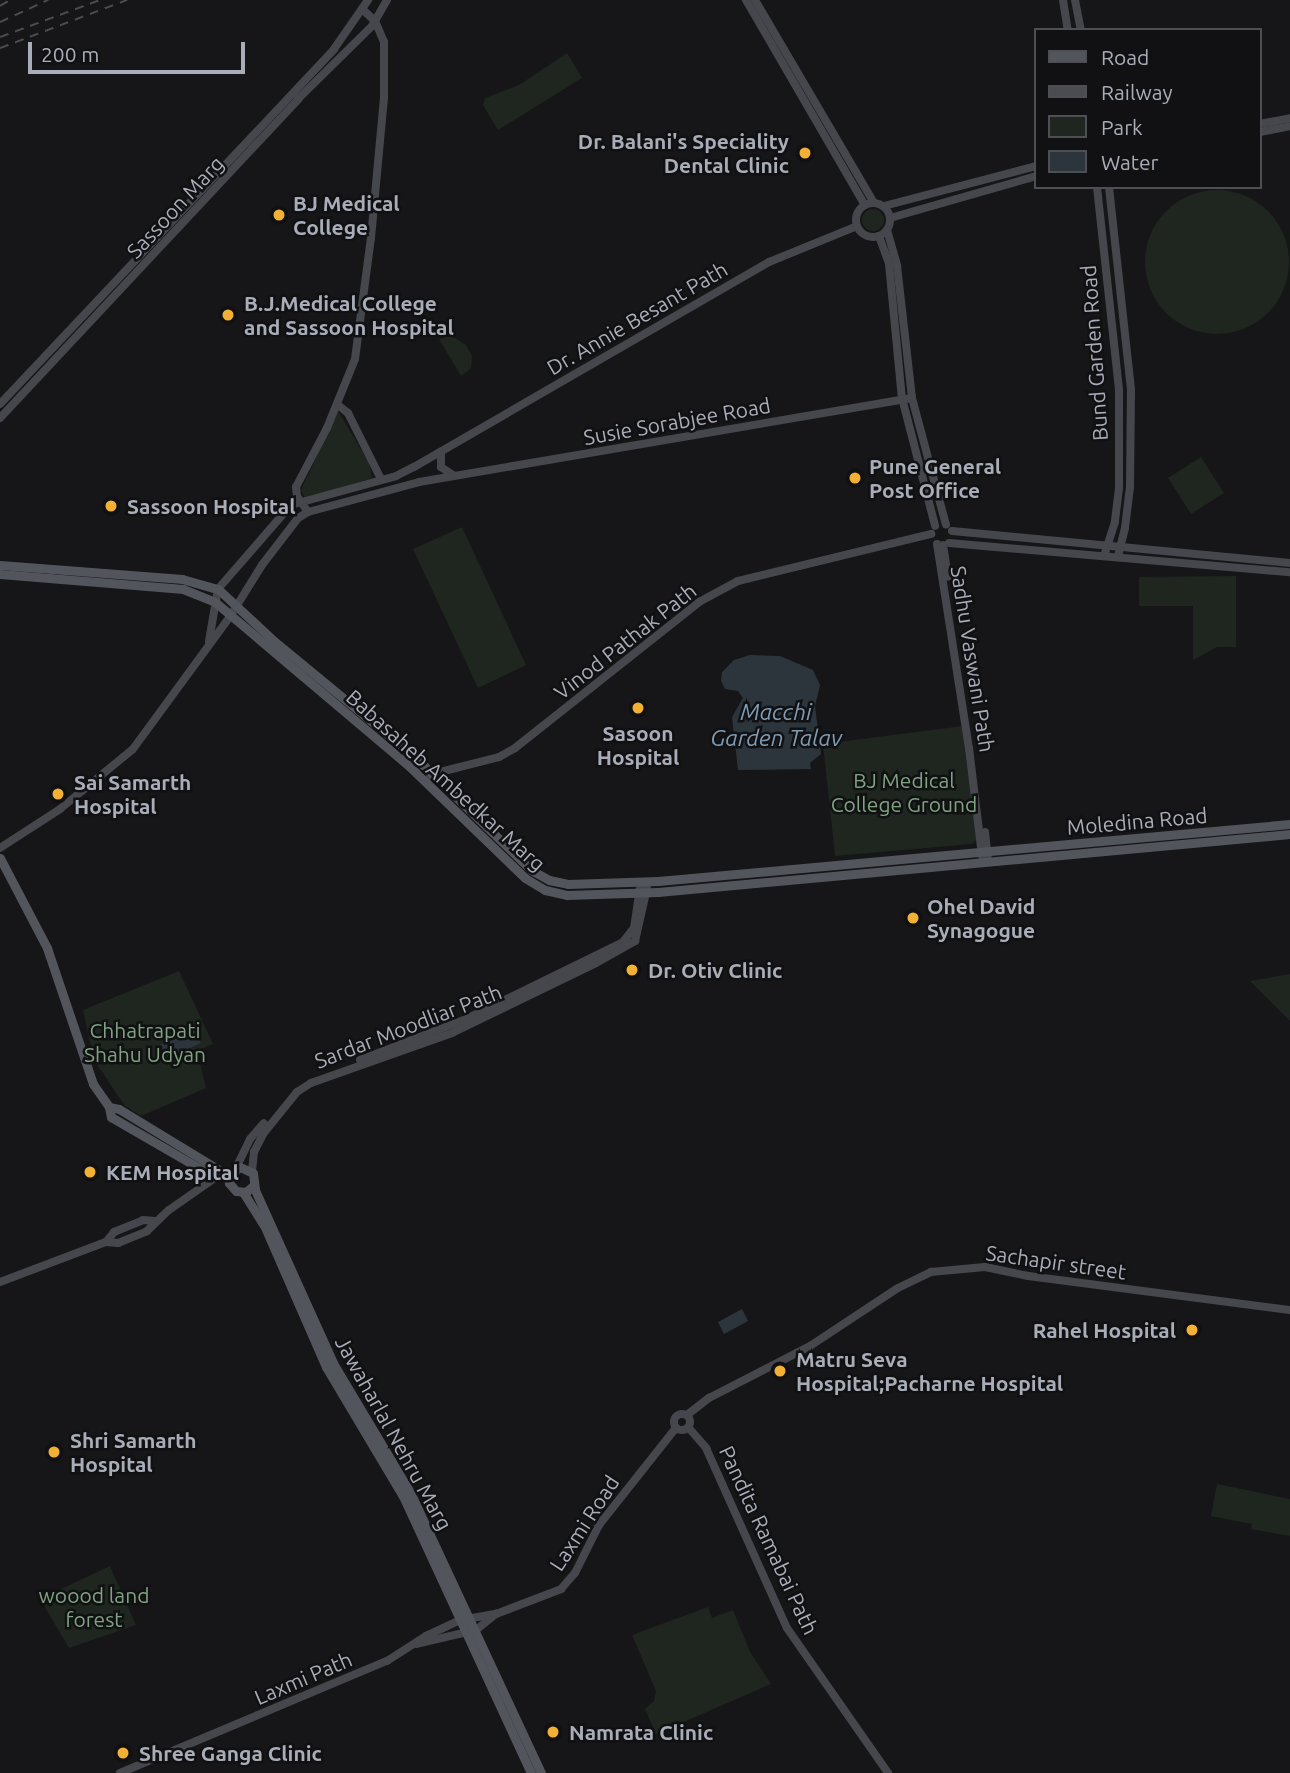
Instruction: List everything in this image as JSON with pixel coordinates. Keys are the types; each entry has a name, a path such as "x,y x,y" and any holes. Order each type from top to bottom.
{"main road":[{"name":"Sassoon Marg","path":"0,404 334,49 368,0"},
{"name":"Sassoon Marg","path":"0,418 376,21 387,0"},
{"path":"746,0 865,205"},
{"path":"755,0 874,203"},
{"path":"1063,0 1068,28"},
{"path":"1076,0 1080,28"},
{"path":"0,848 60,809 133,748 209,641 231,615 298,518 308,512 300,501 296,487 338,404 355,359 364,291 384,97 384,42 376,21 362,9"},
{"path":"1262,124 1290,118"},
{"path":"1262,132 1290,126"},
{"path":"887,230 879,236 866,235 857,226 857,216 865,205 874,203 884,206 1034,167"},
{"path":"890,218 1034,177"},
{"name":"Bund Garden Road","path":"1097,189 1119,391 1119,488 1115,522 1104,556"},
{"name":"Bund Garden Road","path":"1109,189 1131,390 1130,487 1118,557"},
{"path":"884,206 890,218 887,230 897,266 907,398 949,528 943,544"},
{"name":"Dr. Annie Besant Path","path":"300,501 396,476 441,453 769,262 857,226"},
{"path":"879,236 890,264 907,398 933,530 943,544"},
{"name":"Susie Sorabjee Road","path":"308,512 370,493 456,476 907,398"},
{"path":"338,404 354,423 381,479"},
{"path":"441,453 441,467 446,474 456,476"},
{"path":"209,641 218,589 284,511 300,501"},
{"path":"949,528 1107,547 1290,563"},
{"name":"Vinod Pathak Path","path":"429,778 499,757 515,747 699,602 738,581 949,528"},
{"path":"943,544 1290,572"},
{"name":"Sadhu Vaswani Path","path":"943,544 985,858"},
{"name":"Babasaheb Ambedkar Marg","path":"0,565 182,579 218,589 531,870 549,880 568,884 645,882 985,858"},
{"name":"Babasaheb Ambedkar Marg","path":"0,574 183,589 215,602 429,778 525,878 545,890 567,895 643,892 985,858"},
{"name":"Moledina Road","path":"985,858 1290,824"},
{"name":"Moledina Road","path":"985,858 1290,834"},
{"path":"0,858 3,876 47,948 93,1084 109,1107 119,1109 225,1172 246,1167 252,1171"},
{"name":"Sardar Moodliar Path","path":"0,1282 106,1242 114,1232 143,1220 155,1221 225,1172 278,1112 311,1083 452,1033 596,963 635,941 645,882"},
{"name":"Sardar Moodliar Path","path":"252,1171 260,1133"},
{"name":"Jawaharlal Nehru Marg","path":"252,1171 254,1185 333,1363 410,1492 472,1631 541,1773"},
{"name":"Jawaharlal Nehru Marg","path":"225,1172 232,1188 243,1192 264,1224 326,1367 393,1478 466,1618"},
{"path":"243,1192 254,1185"},
{"name":"Sachapir street","path":"687,1415 709,1398 810,1346 898,1288 931,1272 985,1266 1028,1276 1290,1311"},
{"path":"687,1415 690,1421 688,1427 682,1430 676,1428 676,1417 687,1415"},
{"name":"Pandita Ramabai Path","path":"688,1427 706,1448 787,1628 888,1773"},
{"name":"Laxmi Road","path":"472,1631 496,1614 561,1589 575,1573 599,1525 676,1428"},
{"name":"Laxmi Path","path":"120,1773 387,1661 466,1618 496,1614"},
{"path":"416,1644 472,1631"},
{"name":"Jawaharlal Nehru Marg","path":"472,1631 531,1773"}],"green space":[{"path":"567,53 582,78 498,130 483,105 485,98 519,85"},
{"path":"1217,190 1244,196 1268,211 1283,235 1289,262 1283,289 1268,313 1244,328 1217,334 1190,328 1166,313 1151,289 1145,262 1151,235 1166,211 1190,196"},
{"path":"873,209 883,216 884,220 877,230 873,231 863,224 862,220 869,210"},
{"path":"452,336 466,345 472,356 471,368 461,376 439,339"},
{"path":"338,411 369,463 372,478 305,499 301,490"},
{"path":"1201,457 1224,493 1191,514 1168,478"},
{"path":"462,527 526,665 478,688 413,549"},
{"path":"1236,576 1236,647 1217,647 1193,660 1193,606 1139,606 1139,577"},
{"name":"BJ Medical College Ground","path":"963,726 977,840 971,844 835,856 823,744"},
{"name":"Chhatrapati Shahu Udyan","path":"179,971 213,1044 197,1051 206,1088 141,1116 125,1106 94,1060 83,1010"},
{"path":"1290,974 1290,1021 1250,981"},
{"path":"1217,1484 1290,1499 1290,1536 1251,1529 1252,1524 1211,1516"},
{"name":"woood land forest","path":"110,1566 136,1625 69,1648 40,1599"},
{"path":"708,1607 712,1618 733,1610 750,1652 771,1684 656,1734 645,1709 654,1701 656,1691 632,1635"}],"water":[{"name":"Macchi Garden Talav","path":"750,655 780,656 813,670 820,685 815,706 821,754 810,763 811,769 738,770 732,717 743,698 738,691 725,689 721,681 722,672 734,660"},
{"path":"195,1029 201,1043 168,1058 161,1044"},
{"path":"742,1309 748,1321 724,1334 718,1322"}],"railway":[{"path":"0,6 10,0"},
{"path":"0,22 48,0"},
{"path":"0,37 100,0"},
{"path":"0,48 127,0"}],"place":[{"name":"Dr. Balani's Speciality Dental Clinic","path":"805,153"},
{"name":"BJ Medical College","path":"279,215"},
{"name":"B.J.Medical College and Sassoon Hospital","path":"228,315"},
{"name":"Pune General Post Office","path":"855,478"},
{"name":"Sassoon Hospital","path":"111,506"},
{"name":"Sasoon Hospital","path":"638,708"},
{"name":"Sai Samarth Hospital","path":"58,794"},
{"name":"Ohel David Synagogue","path":"913,918"},
{"name":"Dr. Otiv Clinic","path":"632,970"},
{"name":"KEM Hospital","path":"90,1172"},
{"name":"Rahel Hospital","path":"1192,1330"},
{"name":"Matru Seva Hospital;Pacharne Hospital","path":"780,1371"},
{"name":"Shri Samarth Hospital","path":"54,1452"},
{"name":"Namrata Clinic","path":"553,1732"},
{"name":"Shree Ganga Clinic","path":"123,1753"}]}
